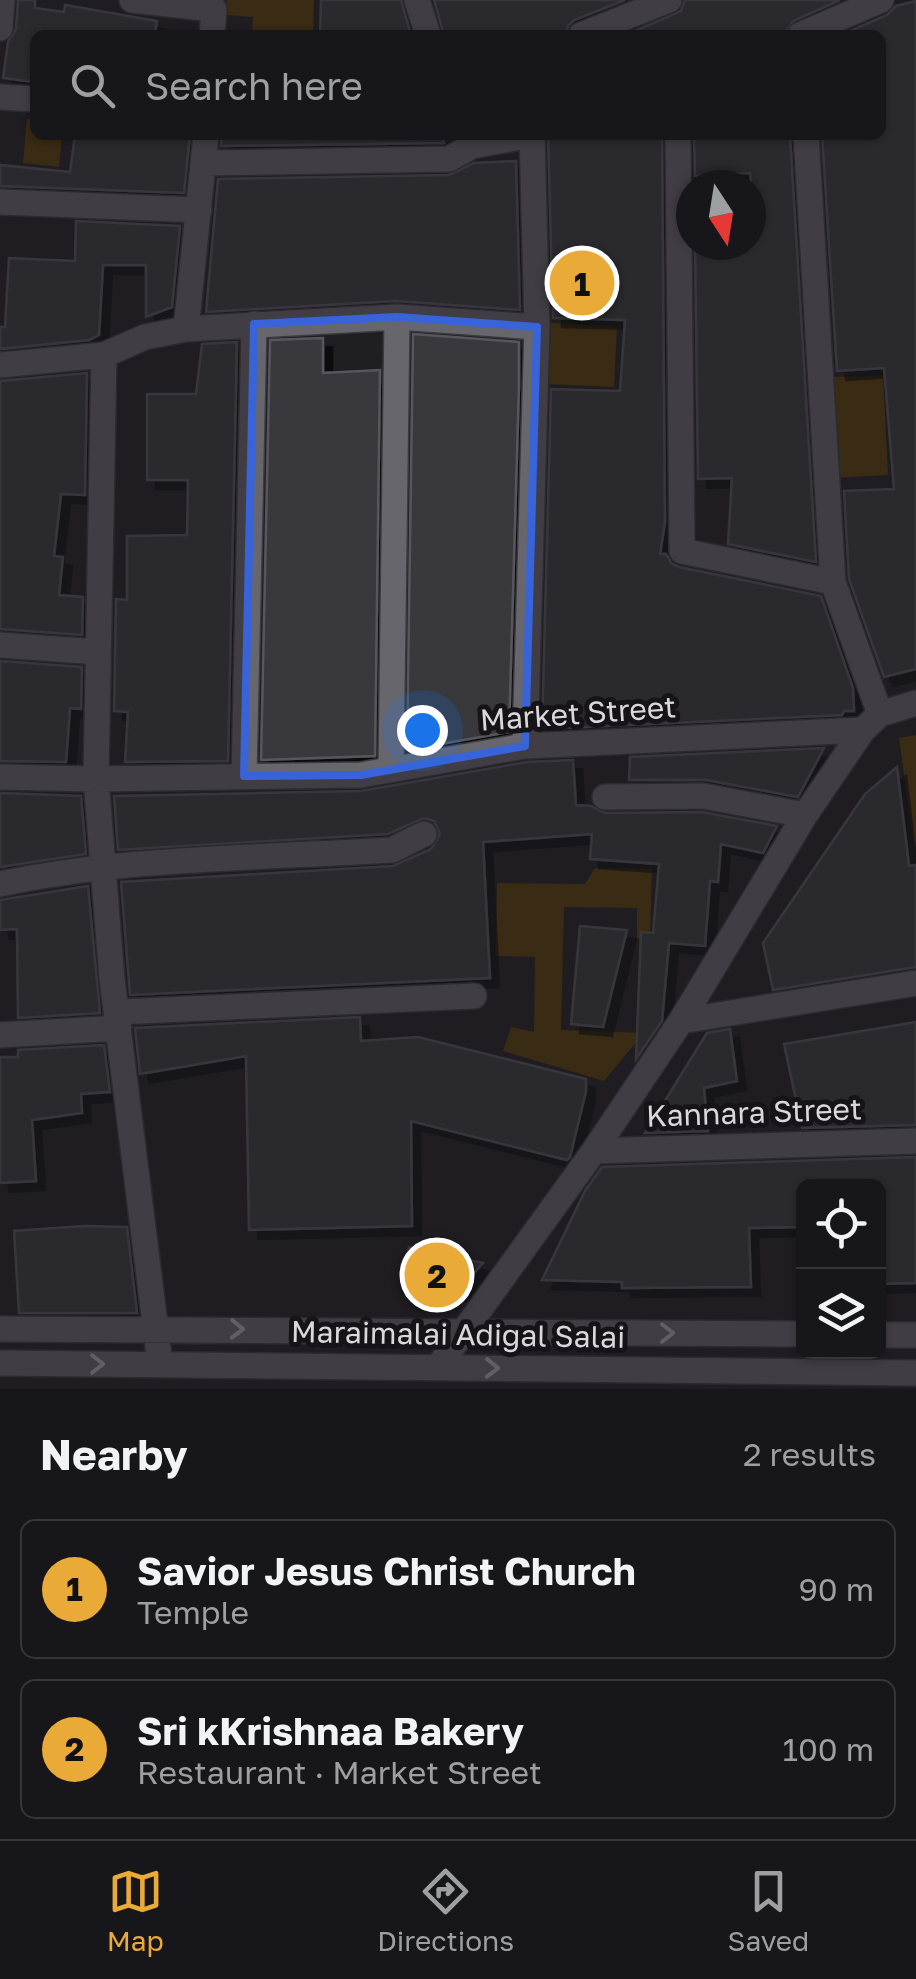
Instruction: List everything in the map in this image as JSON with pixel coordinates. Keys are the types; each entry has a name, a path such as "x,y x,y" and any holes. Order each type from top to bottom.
{"street":[{"path":"0,28 2,0"},
{"path":"132,0 214,9 212,30"},
{"path":"417,0 426,30"},
{"path":"594,30 670,0"},
{"path":"812,30 881,0"},
{"path":"0,97 30,100"},
{"path":"186,329 206,140"},
{"path":"526,746 537,328 532,140"},
{"path":"678,140 682,551 832,582"},
{"path":"438,1368 594,1150 680,1020 805,815 872,722 832,582 806,140"},
{"path":"204,163 448,160 469,141"},
{"path":"0,202 199,210"},
{"path":"0,365 104,355 145,337 186,329 254,324 397,318 537,328"},
{"path":"391,768 397,318"},
{"path":"244,776 254,324"},
{"path":"104,355 96,779 112,979 160,1364"},
{"path":"0,645 98,652"},
{"name":"Market Street","path":"0,777 361,774 526,746 872,722 916,703"},
{"path":"605,797 702,796 805,815"},
{"path":"0,884 50,873 103,868 392,850 424,834"},
{"path":"680,1020 916,983"},
{"path":"0,1035 119,1020 474,996"},
{"name":"Kannara Street","path":"594,1150 916,1142"},
{"path":"0,1329 796,1334"},
{"path":"886,1335 916,1335"},
{"name":"Maraimalai Adigal Salai","path":"0,1363 916,1373"}],"highlighted area":[{"path":"397,317 537,327 525,746 361,775 244,776 254,324"}],"shaded area":[{"path":"227,0 314,0 313,30 252,30 253,17 226,15"},
{"path":"27,119 30,140 62,140 59,167 23,163"},
{"path":"540,322 617,327 614,387 544,384"},
{"path":"883,376 888,475 832,478 827,377"},
{"path":"916,735 916,846 914,847 899,738"},
{"path":"595,868 652,869 650,940 637,939 637,908 564,907 561,1030 644,1033 604,1081 503,1051 511,1027 534,1032 535,957 496,956 497,883 585,884"}],"building":[{"path":"18,0 35,0 35,8 64,12 65,5 157,21 156,30 30,30 30,81 3,78 8,42 16,29"},
{"path":"321,0 401,0 410,30 320,30"},
{"path":"434,0 625,0 574,20 567,30 443,30"},
{"path":"685,0 840,0 793,21 787,30 637,30 681,11"},
{"path":"916,1 916,669 884,677 849,579 844,491 894,489 884,368 837,371 822,140 886,140 886,30 852,30 887,15 896,6"},
{"path":"74,140 189,140 184,193 0,186 0,165 70,172"},
{"path":"222,140 444,143 221,146"},
{"path":"548,140 662,140 665,522 660,554 666,554 679,567 821,596 853,688 854,711 844,711 842,715 542,729 551,389 620,391 625,320 553,318"},
{"path":"694,140 790,140 816,562 728,544 732,478 698,479 695,260 766,260 766,170 695,170"},
{"path":"516,161 520,310 396,301 206,312 218,179 449,175 474,163"},
{"path":"76,221 180,226 172,307 146,317 146,265 103,265 99,335 89,340 0,349 9,258 75,261"},
{"path":"413,334 519,342 519,385 509,732 407,750"},
{"path":"323,338 323,373 380,370 375,756 261,760 270,340"},
{"path":"237,342 228,761 125,762 128,712 114,711 116,599 127,600 127,536 187,535 188,480 147,480 147,394 196,394 202,344"},
{"path":"87,373 85,495 61,494 54,556 63,557 59,595 83,597 82,635 0,629 0,381"},
{"path":"0,661 82,667 81,709 70,708 66,762 0,761"},
{"path":"824,748 798,797 706,780 629,780 630,757"},
{"path":"573,760 576,805 591,806 605,813 702,812 777,826 763,853 721,844 718,882 710,881 705,946 669,943 662,1021 636,1059 641,932 653,933 659,864 590,859 592,834 483,842 490,978 130,995 121,882 393,866 431,849 440,834 434,821 424,818 388,834 118,850 114,796 361,791 527,762"},
{"path":"897,767 909,866 916,865 916,967 773,990 763,943 865,794"},
{"path":"0,793 81,796 86,854 0,867"},
{"path":"88,886 100,1013 18,1018 17,929 0,930 0,900"},
{"path":"580,926 627,930 603,1027 571,1024"},
{"path":"360,1017 361,1041 418,1037 586,1079 570,1157 567,1160 411,1121 412,1226 249,1230 246,1056 140,1074 135,1028"},
{"path":"916,1022 916,1125 802,1128 784,1044"},
{"path":"730,1029 737,1081 704,1088 708,1131 645,1133 707,1033"},
{"path":"104,1045 110,1092 81,1094 82,1113 32,1120 36,1181 0,1183 0,1057 18,1057 18,1050"},
{"path":"916,1157 916,1283 886,1284 886,1179 796,1179 796,1227 749,1228 751,1287 622,1288 622,1282 542,1280 585,1191 602,1167"},
{"path":"127,1227 137,1313 19,1313 14,1231"},
{"path":"409,1247 483,1263 457,1292 401,1280"}],"place":[{"name":"Savior Jesus Christ Church","path":"582,283"},
{"name":"Sri kKrishnaa Bakery","path":"437,1275"}]}
